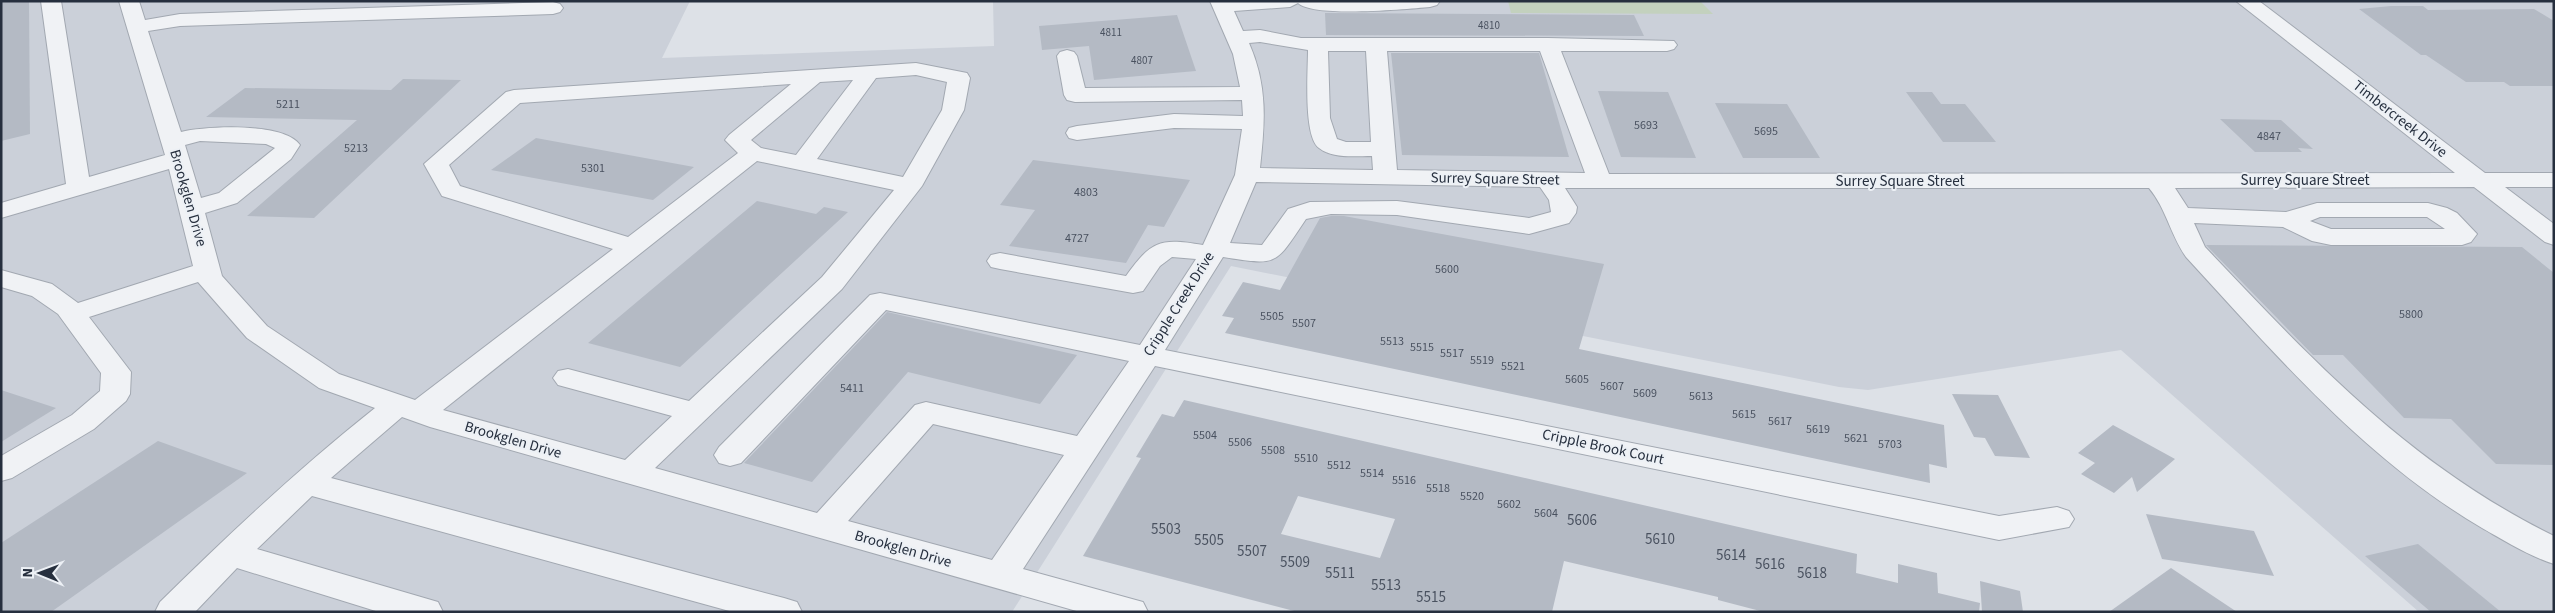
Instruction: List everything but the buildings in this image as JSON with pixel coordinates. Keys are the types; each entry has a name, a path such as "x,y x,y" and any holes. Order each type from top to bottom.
{"street":[{"path":"51,1 79,188"},
{"path":"1221,4 1290,1"},
{"path":"1307,1 1356,7 1430,1"},
{"name":"Timbercreek Drive","path":"2246,1 2554,237"},
{"name":"Cripple Creek Drive","path":"1000,576 1148,354 1213,251 1247,175 1254,123 1253,93 1243,54 1221,4"},
{"path":"132,14 180,20 553,8"},
{"name":"Brookglen Drive","path":"132,14 175,150 209,278 257,332 329,381 409,409 1130,612"},
{"path":"1236,38 1260,36 1318,45 1667,45"},
{"path":"1548,44 1600,181"},
{"path":"1318,45 1319,118 1327,144 1343,149 1383,149"},
{"path":"1376,45 1383,149 1392,177 1397,208"},
{"path":"1067,56 1075,95 1253,93"},
{"path":"632,473 832,283 910,186 954,110 959,78 916,69 514,97 436,164 451,191 633,247"},
{"path":"802,164 869,72"},
{"path":"814,76 738,140 753,153 910,186"},
{"path":"1077,133 1174,121 1254,123"},
{"path":"1,212 79,188 175,150 200,134 270,137 280,140 288,146 283,154 228,198 191,210"},
{"path":"172,612 229,553 341,450 409,409 633,247 753,153"},
{"name":"Surrey Square Street","path":"1247,175 1600,181 2554,180"},
{"path":"1000,261 1133,285 1155,254 1163,249 1172,248 1260,255 1271,251 1297,214 1310,209 1397,208 1529,226 1548,224 1562,217 1565,209 1564,201 1546,180"},
{"path":"2155,180 2172,199 2186,236 2196,251 2294,357 2362,424 2424,474 2497,522 2554,551"},
{"path":"2344,180 2379,210"},
{"path":"2179,215 2288,220 2317,210 2435,211 2457,225 2464,234 2462,237 2331,237 2322,236 2288,220"},
{"path":"72,314 208,270"},
{"path":"1,278 42,290 68,308 116,372 115,394 83,422 1,470"},
{"name":"Cripple Brook Court","path":"730,455 880,301 1999,528 2057,519"},
{"path":"568,378 696,414"},
{"path":"824,527 926,412 1085,449"},
{"path":"306,483 784,612"},
{"path":"229,553 425,612"}],"shaded area":[{"path":"1,1 690,1 662,58 994,46 993,1 2554,1 2554,612 2419,612 2121,350 1868,390 1839,387 1231,266 1012,612 1,612"}],"green space":[{"path":"1508,1 1700,1 1713,14 1511,13"}]}
